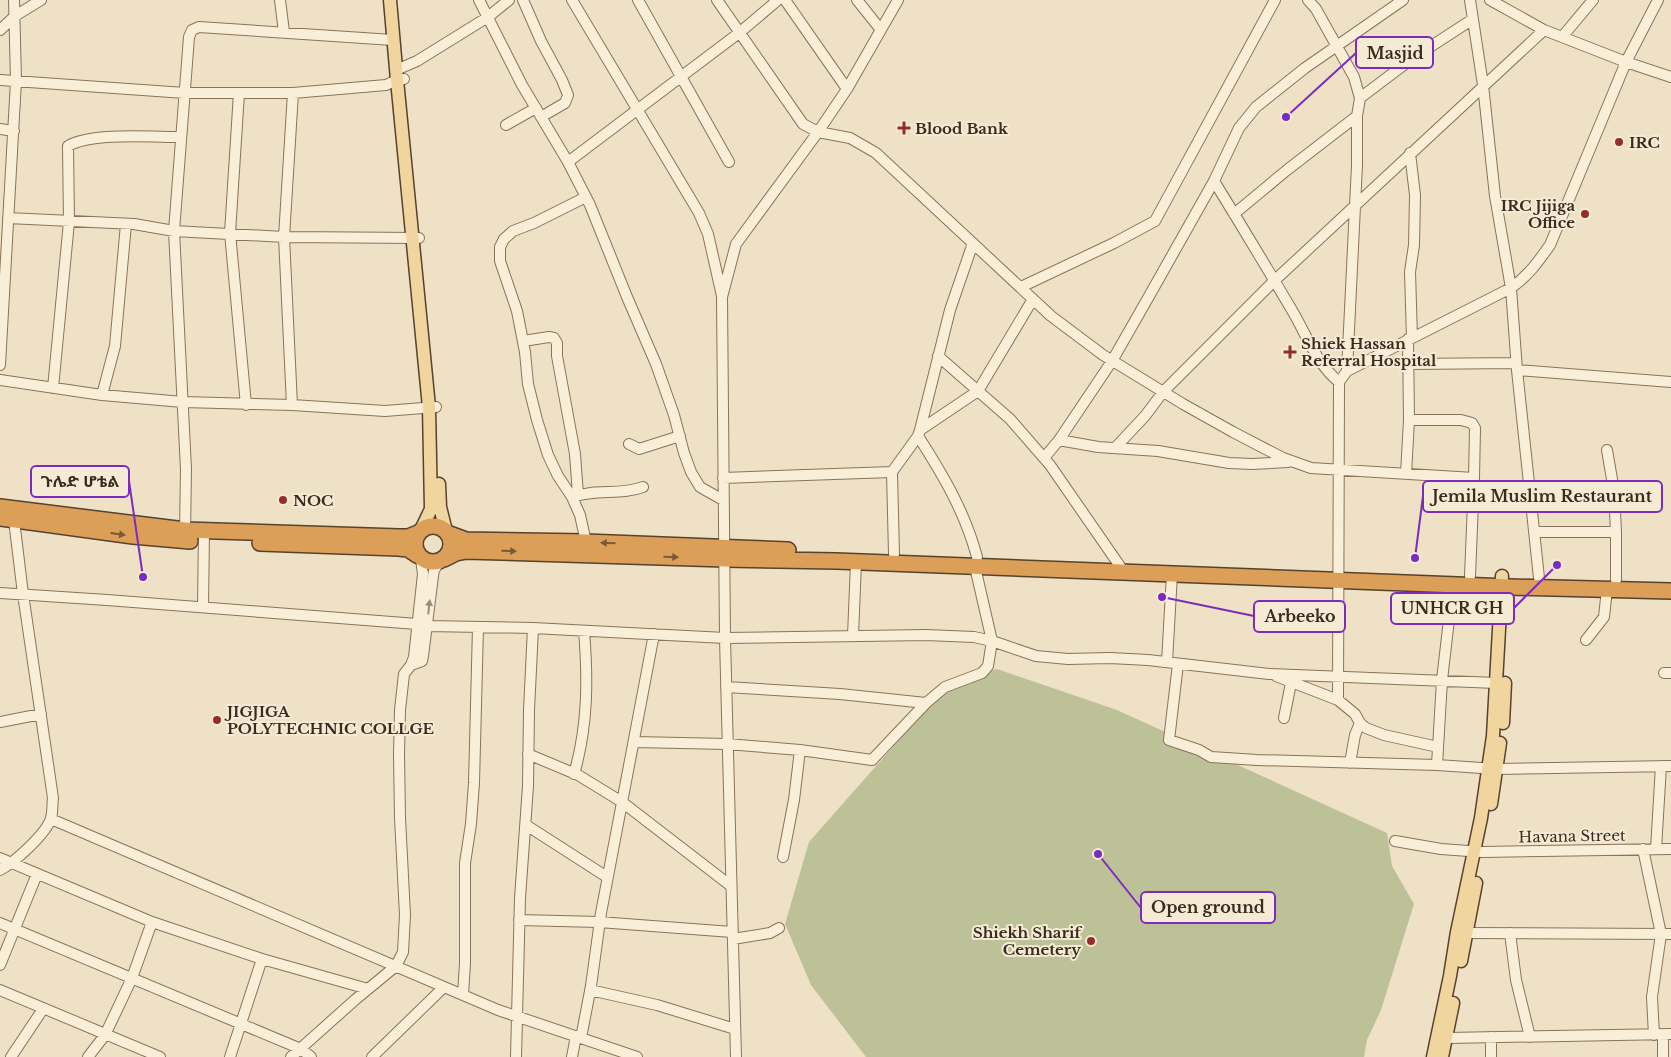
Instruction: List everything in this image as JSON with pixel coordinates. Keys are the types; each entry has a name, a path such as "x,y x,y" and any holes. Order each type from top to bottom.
{"highway":[{"path":"0,507 185,535"},
{"path":"7,519 133,536 185,535 398,548 408,550 432,563 466,551 894,554 976,562"},
{"path":"204,536 408,537 428,526 434,526 466,540 586,542 724,554 856,562 976,562 1339,574 1452,585 1539,578 1671,591"},
{"path":"419,557 414,544 420,531"},
{"path":"442,560 451,548 451,542 446,532"},
{"path":"1121,567 1172,574 1470,576 1506,581 1611,585 1671,581"}],"main road":[{"path":"390,0 393,40 400,74"},
{"path":"398,0 400,74 433,407 440,507 446,532"},
{"path":"420,531 431,509 433,407"},
{"path":"1491,769 1506,581"},
{"path":"1442,1057 1466,933 1481,818 1491,769 1501,737 1504,703 1506,581"},
{"path":"1433,1057 1457,932 1478,852"}],"street":[{"path":"0,365 3,269 16,81 14,0"},
{"path":"0,30 14,16 41,0"},
{"path":"280,0 284,32"},
{"path":"479,0 522,85 568,162 586,197 656,364 691,472 700,487 723,500"},
{"path":"0,80 185,94 293,93 386,85 417,61 488,17 509,0"},
{"path":"506,124 565,103 568,95 523,0"},
{"path":"572,0 699,213 708,234 722,297 722,478 736,1057"},
{"path":"638,0 729,162"},
{"path":"717,0 738,33 803,124 818,132 850,138 876,152 1051,316 1112,360 1233,432 1292,462 1311,468 1474,478"},
{"path":"568,162 738,33 778,0"},
{"path":"785,0 848,89"},
{"path":"857,0 881,30"},
{"path":"722,297 736,244 848,89 898,0"},
{"path":"1021,287 1114,244 1155,221 1276,0"},
{"path":"1308,0 1316,9 1354,77 1360,98 1357,116 1347,371"},
{"path":"1044,458 1060,440 1112,360 1214,181 1239,128 1256,107 1305,68 1403,0"},
{"path":"1470,0 1483,85 1494,196 1511,288 1517,366 1539,578"},
{"path":"1490,0 1544,30 1626,62 1671,77"},
{"path":"1562,37 1593,0"},
{"path":"1338,700 1339,382 1347,371 1511,288 1535,268 1550,244 1626,62 1658,0"},
{"path":"1360,98 1413,58 1473,19"},
{"path":"185,535 186,469 174,231 189,37 192,30 199,27 393,40"},
{"path":"1115,448 1145,416 1163,392 1274,281 1544,30"},
{"path":"238,93 230,233 246,405"},
{"path":"292,405 284,237 293,93"},
{"path":"1234,214 1286,170 1357,116"},
{"path":"0,128 14,131"},
{"path":"52,388 69,222 68,146 76,142 98,137 181,137"},
{"path":"1406,474 1409,420 1410,272 1414,245 1415,195 1410,153"},
{"path":"1214,181 1274,281 1317,358 1327,372 1339,382"},
{"path":"575,496 558,476 548,455 528,384 517,311 500,261 500,247 504,239 514,231 543,219 586,197"},
{"path":"8,218 126,224 174,231 284,237 416,238"},
{"path":"102,395 115,346 126,224"},
{"path":"634,742 727,744 800,750 872,760 926,703 946,687 982,673 988,666 992,641 971,534 960,506 919,433 950,310 973,242"},
{"path":"894,554 892,472 919,433 978,392 1034,299"},
{"path":"523,341 549,337 554,338 557,343 557,356 575,454 575,496 586,542"},
{"path":"938,356 1010,419 1044,458 1121,567"},
{"path":"1409,364 1517,366 1671,382"},
{"path":"0,380 102,395 183,402 292,405 385,411 433,407"},
{"path":"1409,420 1461,420 1472,423 1475,428 1470,576"},
{"path":"629,444 639,449 680,436"},
{"path":"1060,440 1115,448 1158,451 1229,463 1292,462"},
{"path":"1586,640 1604,617 1611,585 1616,532 1614,491 1607,450"},
{"path":"722,478 892,472"},
{"path":"575,496 589,492 630,492 643,487"},
{"path":"0,870 12,863 35,842 51,819 53,798 23,594 7,519"},
{"path":"1534,532 1616,532"},
{"path":"203,607 204,536"},
{"path":"291,1057 396,966 403,952 405,915 400,809 400,710 404,674 411,665 422,661 423,574 419,557"},
{"path":"422,625 434,570 442,560"},
{"path":"853,636 856,562"},
{"path":"1172,574 1170,741 1199,750 1211,757 1257,760 1437,765 1491,769 1666,766 1656,849"},
{"path":"1437,765 1442,680 1452,585"},
{"path":"0,593 422,625 584,630 725,638 926,635 974,637 1036,656 1068,659 1110,658 1148,660 1270,674 1497,683"},
{"path":"463,995 466,963 465,863 471,824 474,783 478,626"},
{"path":"516,1057 519,920 526,825 533,628"},
{"path":"574,774 585,724 587,671 584,630"},
{"path":"572,1057 579,1037 590,990 599,922 654,634"},
{"path":"1270,674 1338,700 1356,714 1360,723 1366,728 1384,735 1438,747"},
{"path":"1284,718 1291,683"},
{"path":"726,688 840,694 926,703"},
{"path":"0,722 41,714"},
{"path":"1350,763 1355,735 1360,723"},
{"path":"783,857 794,800 800,750"},
{"path":"528,754 574,774 622,802 731,886"},
{"path":"51,819 463,995 516,1016 637,1057"},
{"path":"526,825 608,877"},
{"name":"Havana Street","path":"1395,841 1441,849 1478,852 1671,849"},
{"path":"1643,849 1666,934 1652,997 1663,1034 1663,1057"},
{"path":"0,858 152,922 262,959 368,989"},
{"path":"0,965 37,874"},
{"path":"519,920 599,922 732,935 770,933 780,928"},
{"path":"88,1057 105,1035 132,978 152,922"},
{"path":"0,924 242,1024 300,1049 311,1057"},
{"path":"1466,933 1666,934"},
{"path":"1510,933 1516,980 1530,1037"},
{"path":"230,1057 262,959"},
{"path":"372,1057 444,987"},
{"path":"0,990 160,1057"},
{"path":"590,990 657,1005 735,1029"},
{"path":"11,1057 43,1009"},
{"path":"1447,1038 1663,1034"},
{"path":"1491,1037 1491,1057"}],"green space":[{"path":"997,669 1117,710 1387,833 1392,866 1414,904 1381,1010 1367,1040 1364,1057 866,1057 811,985 785,924 809,842 951,681"}],"place":[{"name":"Masjid","path":"1286,117"},
{"name":"Blood Bank","path":"904,128"},
{"name":"IRC","path":"1619,142"},
{"name":"IRC Jijiga Office","path":"1585,214"},
{"name":"Shiek Hassan Referral Hospital","path":"1290,352"},
{"name":"NOC","path":"283,500"},
{"name":"Jemila Muslim Restaurant","path":"1415,558"},
{"name":"UNHCR GH","path":"1557,565"},
{"name":"ጉሌድ ሆቴል","path":"143,577"},
{"name":"Arbeeko","path":"1162,597"},
{"name":"JIGJIGA POLYTECHNIC COLLGE","path":"217,720"},
{"name":"Open ground","path":"1098,854"},
{"name":"Shiekh Sharif Cemetery","path":"1091,941"}]}
